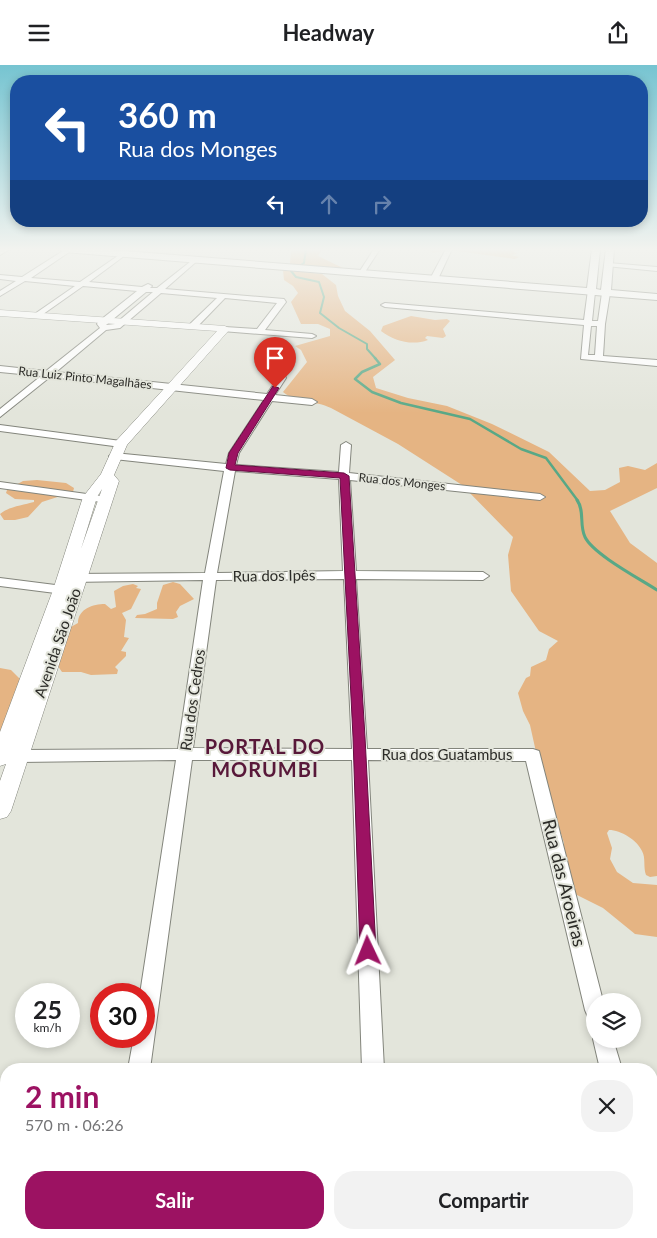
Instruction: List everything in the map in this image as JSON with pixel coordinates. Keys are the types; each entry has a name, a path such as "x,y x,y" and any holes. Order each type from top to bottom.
{"street":[{"path":"39,315 55,304"},
{"path":"0,414 127,304"},
{"path":"119,323 142,304"},
{"path":"193,326 214,304"},
{"path":"260,332 281,304"},
{"path":"590,304 584,357 657,363"},
{"path":"599,359 604,304"},
{"path":"385,305 601,324"},
{"path":"2,315 39,315 104,324"},
{"path":"2,315 104,324 193,326 222,332"},
{"path":"119,323 222,332 260,332 312,336"},
{"name":"Avenida São João","path":"0,811 20,756 97,499 112,481 107,476 114,456 121,444 222,332"},
{"name":"Rua Luiz Pinto Magalhães","path":"0,369 170,388"},
{"name":"Rua dos Cedros","path":"152,983 210,577 230,468 234,453 282,378"},
{"path":"170,388 312,402"},
{"path":"0,428 121,444"},
{"path":"346,445 344,476 360,755 373,1063"},
{"name":"Rua dos Monges","path":"114,456 230,468 344,476 540,497"},
{"path":"0,485 97,499"},
{"name":"Rua dos Ipês","path":"0,581 70,584 210,577 483,576"},
{"name":"Avenida São João","path":"1,756 70,584"},
{"name":"Rua dos Guatambus","path":"1,756 185,754 533,755"},
{"name":"Rua das Aroeiras","path":"533,755 591,993"},
{"name":"Rua dos Cedros","path":"140,1063 142,1048"},
{"path":"605,1048 609,1063"}],"shaded area":[{"path":"292,304 342,304 345,311 370,331 395,360 373,377 376,388 408,398 447,406 492,424 549,452 590,491 605,490 620,482 619,468 628,466 645,470 657,463 657,488 610,511 630,543 657,563 657,876 650,877 646,875 643,854 640,847 633,840 614,830 609,830 607,833 612,848 610,859 617,872 633,883 657,885 657,937 635,934 603,908 573,893 564,865 564,843 538,761 530,725 523,711 518,693 526,678 530,676 531,667 546,660 549,649 558,641 539,631 511,591 508,555 513,537 462,485 398,444 331,408 288,396 283,392 307,362 301,350 295,346 330,336 330,329 318,324 301,324"},
{"path":"411,316 435,320 447,319 450,321 443,329 446,336 443,338 427,336 425,338 428,340 416,343 397,340 381,331 383,326"},
{"path":"37,480 66,483 74,488 73,492 42,502 28,517 4,520 0,514 3,512 34,502 34,500 15,499 6,493 7,490 23,481"},
{"path":"173,582 180,584 194,599 180,606 176,612 178,617 173,619 135,618 137,615 157,609 163,585"},
{"path":"133,584 138,586 136,588 141,589 131,609 122,613 126,620 124,637 129,638 121,651 126,652 126,656 115,667 118,670 117,674 91,675 81,672 62,672 53,659 69,628 78,623 83,611 91,606 105,604 111,609 116,607 114,591 123,586"},
{"path":"0,668 11,670 20,679 0,737"}],"waterway":[{"path":"322,304 320,313 339,328 367,344 367,349 376,359"},
{"path":"375,358 380,364 362,372 355,379 372,392 401,403 470,419 521,449 546,458 578,501"},
{"path":"577,500 581,509 583,532 590,544 607,558 657,590"}],"district":[{"name":"PORTAL DO MORUMBI","path":"265,758"}],"route":[{"path":"275,388 234,453 230,468 344,476 359,737 368,951"}]}
